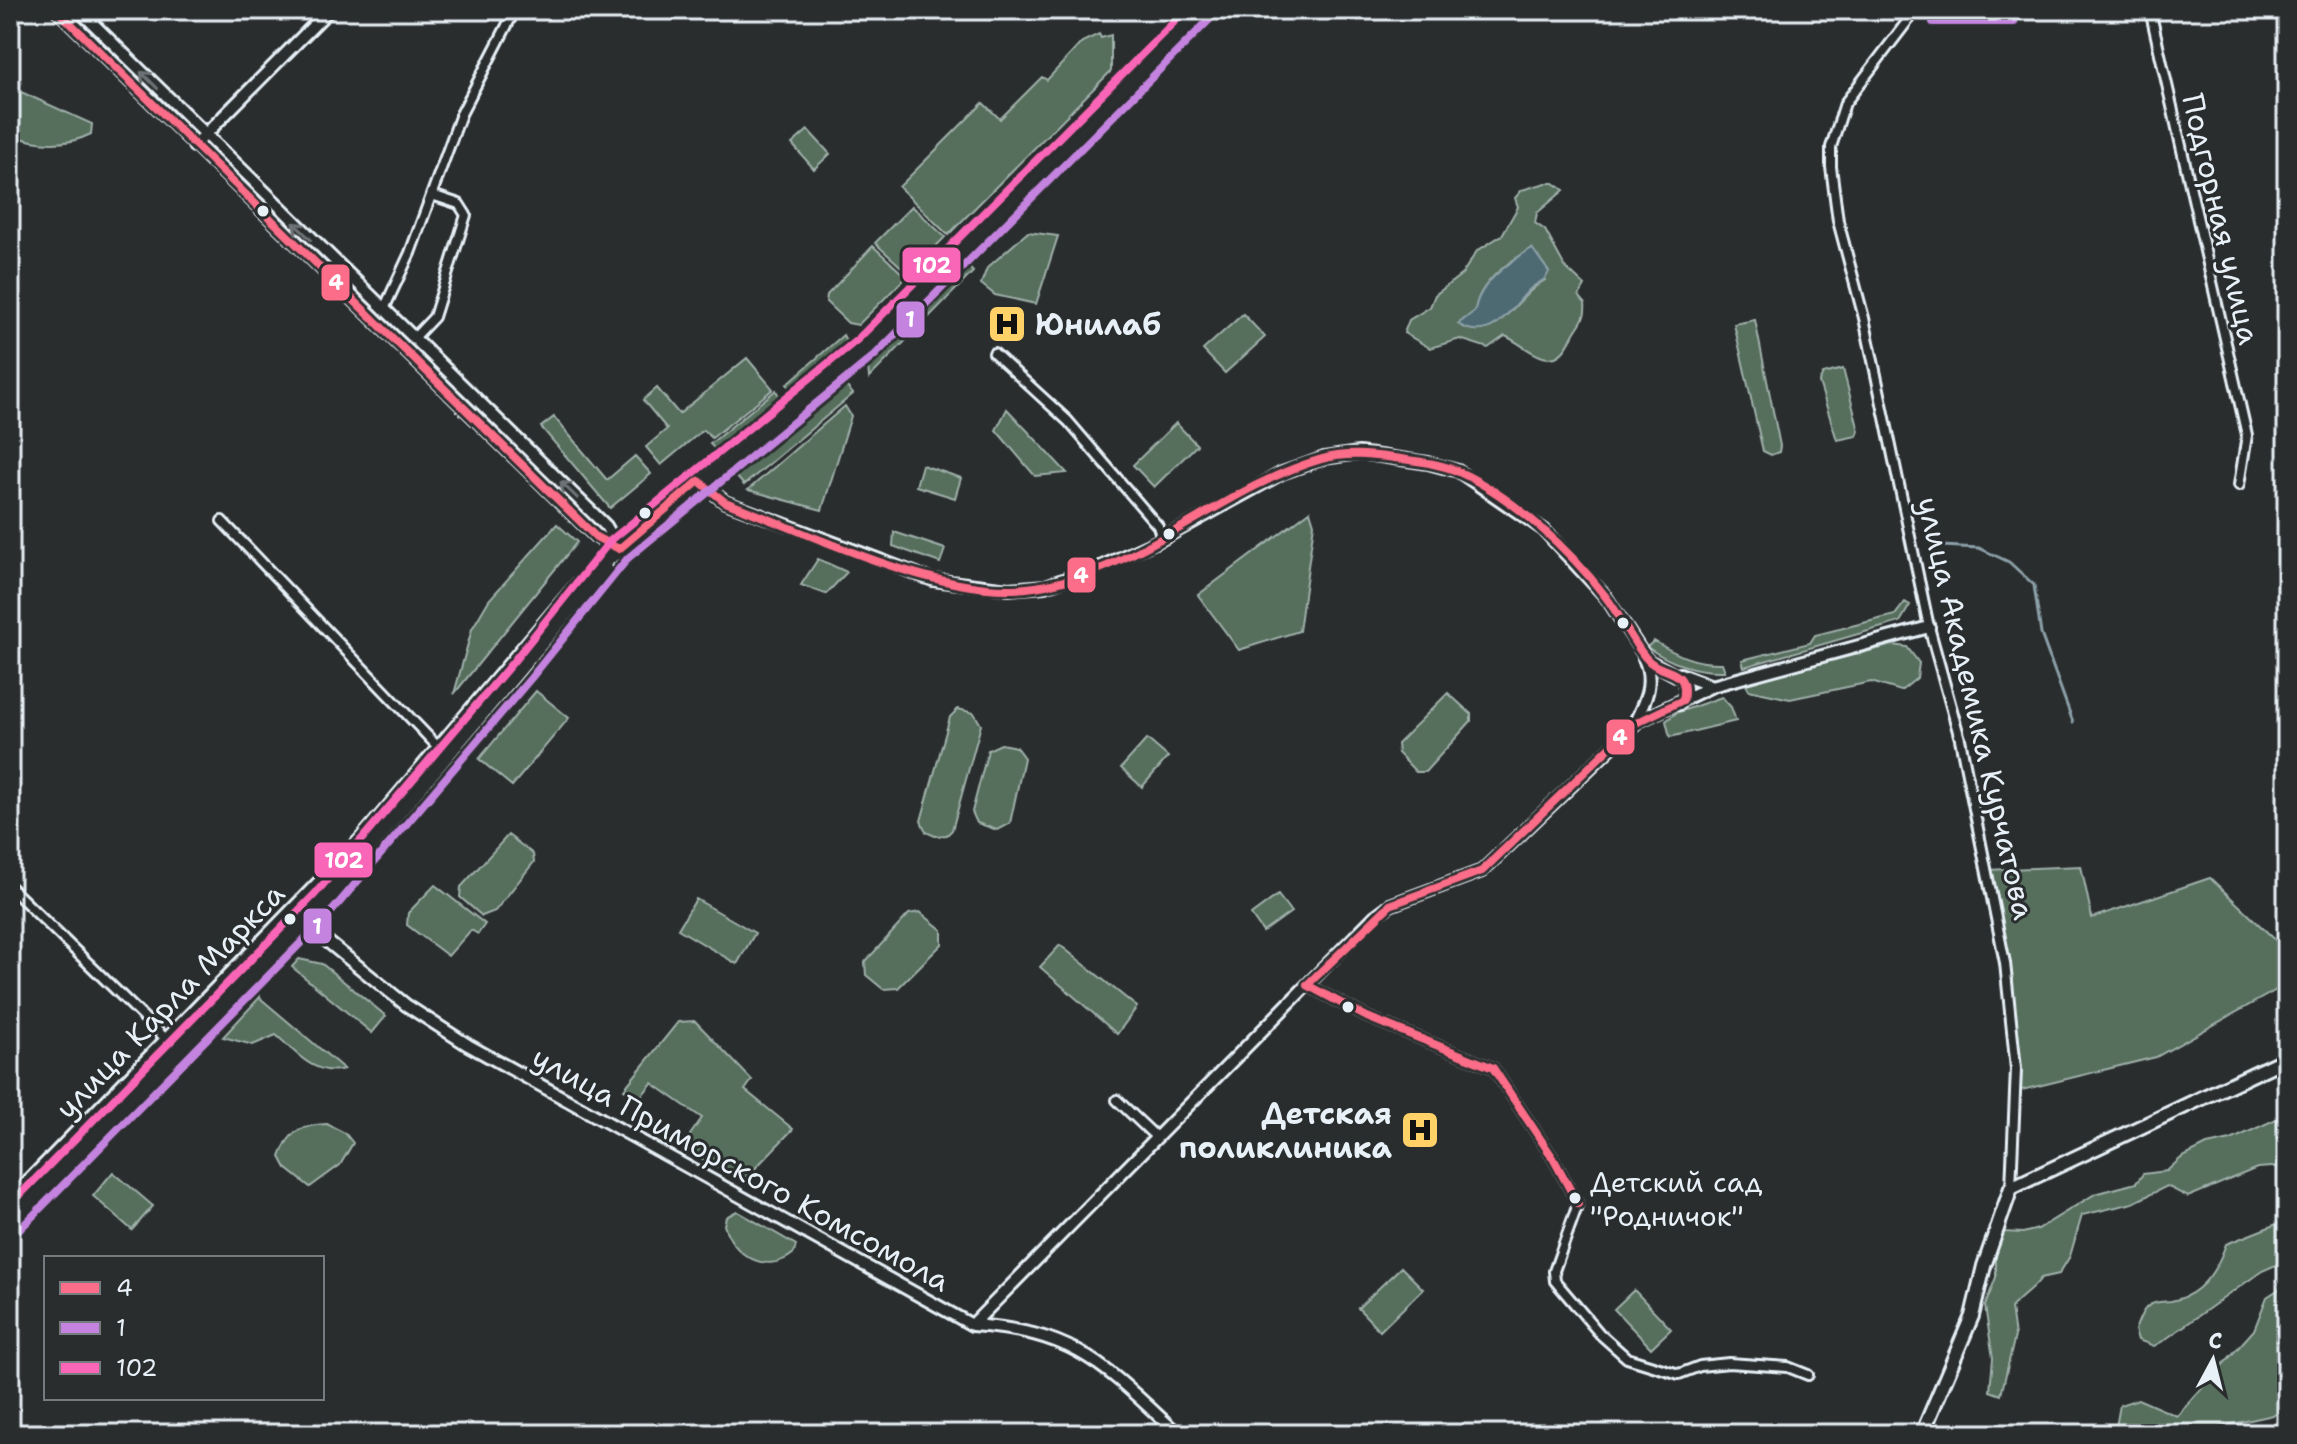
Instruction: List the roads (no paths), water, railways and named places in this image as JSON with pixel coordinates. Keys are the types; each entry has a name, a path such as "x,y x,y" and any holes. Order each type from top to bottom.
{"main road":[{"name":"улица Карла Маркса","path":"10,1201 292,913 439,748 578,584 699,481 772,428 866,348 1203,10"},
{"path":"1933,10 2014,10"},
{"name":"улица Карла Маркса","path":"10,1222 303,923 522,670 619,549"},
{"path":"2011,1188 2287,1058"},
{"name":"улица Академика Курчатова","path":"1922,1434 1972,1316 1984,1266 2011,1188"}],"street":[{"path":"57,10 596,537 619,549"},
{"path":"79,10 606,526 619,549"},
{"path":"194,146 329,10"},
{"path":"384,309 410,253 461,114 515,10"},
{"name":"улица Академика Курчатова","path":"1916,10 1845,103 1833,135 1831,167 1838,221 1864,318 1929,627 1963,752 2005,963 2016,1069 2011,1188"},
{"name":"Подгорная улица","path":"2150,10 2247,435 2239,485"},
{"path":"414,338 434,317 466,215 459,204 432,195"},
{"path":"402,242 410,253"},
{"path":"994,353 1068,421 1158,526 1162,539"},
{"path":"699,481 725,502 933,580 1009,589 1045,586 1098,568 1162,539 1282,473 1342,454 1369,454 1454,469 1495,493 1565,549 1606,597 1640,652 1649,671 1649,689 1657,705 1675,707"},
{"path":"222,521 439,748"},
{"path":"972,1325 1390,905 1482,871 1634,724 1675,707 1712,686 1929,627"},
{"path":"1640,652 1654,664 1712,686"},
{"path":"1634,724 1657,674 1675,672 1683,679 1686,693 1675,707"},
{"path":"10,887 168,1041"},
{"name":"улица Приморского Комсомола","path":"292,913 413,1010 468,1045 972,1325 1018,1328 1072,1347 1116,1377 1178,1434"},
{"path":"1307,985 1367,1017 1493,1068 1553,1158 1578,1204 1554,1271 1555,1281 1600,1334 1627,1358 1679,1374 1700,1366 1729,1363 1788,1367 1808,1375"},
{"path":"1117,1100 1156,1137"}],"water":[{"path":"1532,248 1549,272 1545,278 1490,327 1470,329 1458,324 1475,311 1482,291 1496,274"}],"waterway":[{"path":"1930,531 1942,546 1979,548 2009,562 2034,585 2041,634 2073,722"}],"place":[{"name":"Юнилаб","path":"1007,324"},
{"name":"Детская поликлиника","path":"1420,1130"},
{"name":"Детский сад \"Родничок\"","path":"1575,1198"}]}
